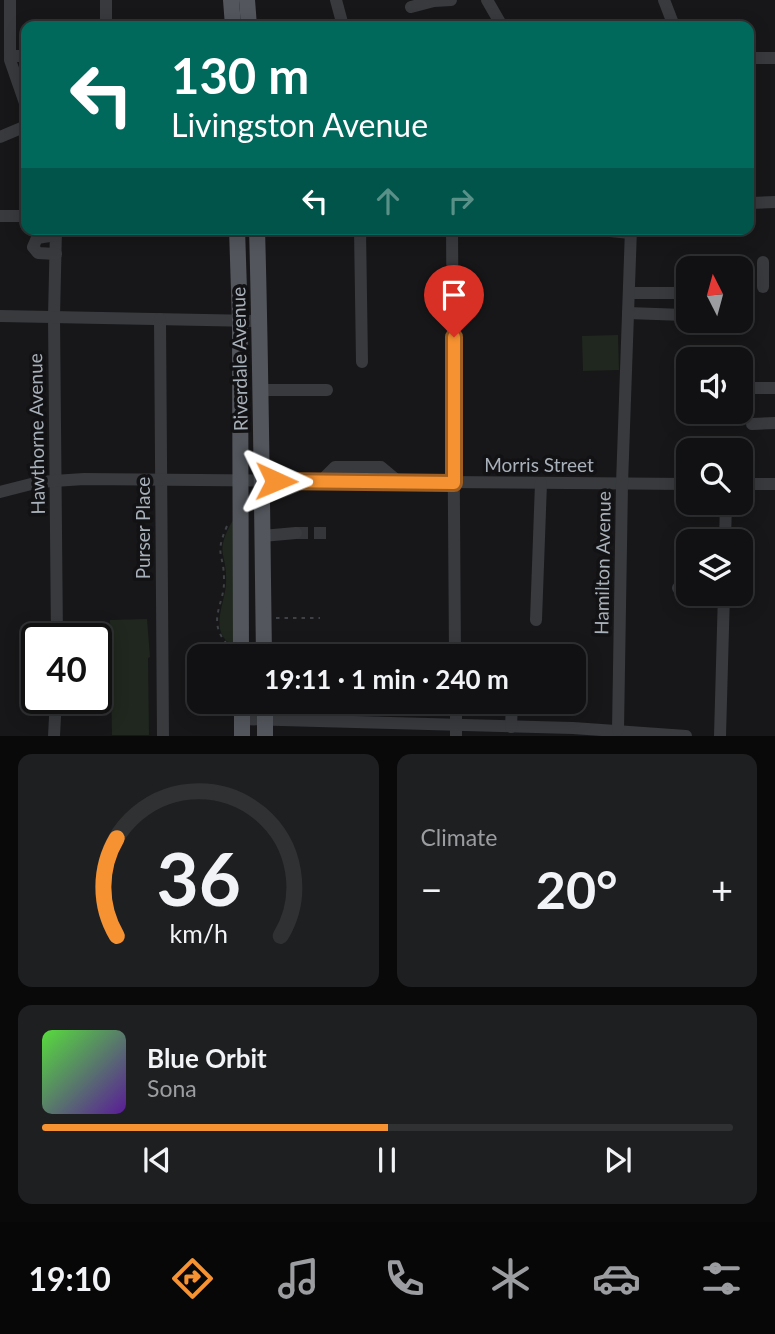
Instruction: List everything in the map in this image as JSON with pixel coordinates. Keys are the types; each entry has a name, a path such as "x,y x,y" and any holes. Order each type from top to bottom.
{"main road":[{"path":"231,0 233,21"},
{"path":"247,0 249,21"},
{"name":"Riverdale Avenue","path":"236,644 241,480 237,235"},
{"name":"Riverdale Avenue","path":"257,235 262,390 264,644"},
{"path":"242,714 242,736"}],"street":[{"path":"10,0 10,56 21,90"},
{"path":"106,0 106,21"},
{"path":"336,0 342,21"},
{"path":"411,7 451,0"},
{"path":"487,0 499,21"},
{"path":"664,0 672,21"},
{"path":"10,56 21,56"},
{"path":"754,58 775,58"},
{"path":"0,137 21,128"},
{"path":"754,203 775,202"},
{"path":"0,216 21,216"},
{"path":"35,235 34,251 56,254"},
{"name":"Hawthorne Avenue","path":"56,235 54,317 57,623"},
{"path":"360,235 362,355"},
{"path":"452,235 455,644"},
{"name":"Hamilton Avenue","path":"618,730 622,484 631,235"},
{"path":"764,262 764,287"},
{"path":"629,293 676,293"},
{"path":"628,313 676,315"},
{"path":"0,316 260,321"},
{"name":"Purser Place","path":"160,319 163,736"},
{"path":"753,388 775,388"},
{"path":"262,390 327,390"},
{"path":"753,424 775,423"},
{"name":"Morris Street","path":"0,492 39,482 55,481 676,484"},
{"path":"536,620 541,484"},
{"path":"753,484 775,484"},
{"path":"262,536 296,533"},
{"path":"720,736 724,606"},
{"path":"54,736 55,714"},
{"path":"511,727 512,714"},
{"path":"242,719 265,727 456,730 511,727 573,732 618,730 686,736"}],"path":[{"path":"227,644 217,616 225,582 219,544 230,519"},
{"path":"276,618 320,618"}],"shaded area":[{"path":"618,335 619,370 583,371 582,336"},
{"path":"233,520 233,644 225,640 220,625 226,584 223,547"},
{"path":"147,619 150,657 149,735 112,735 110,620"}],"tunnel":[{"path":"296,533 326,533"}],"route":[{"path":"276,481 454,483 454,337"}]}
